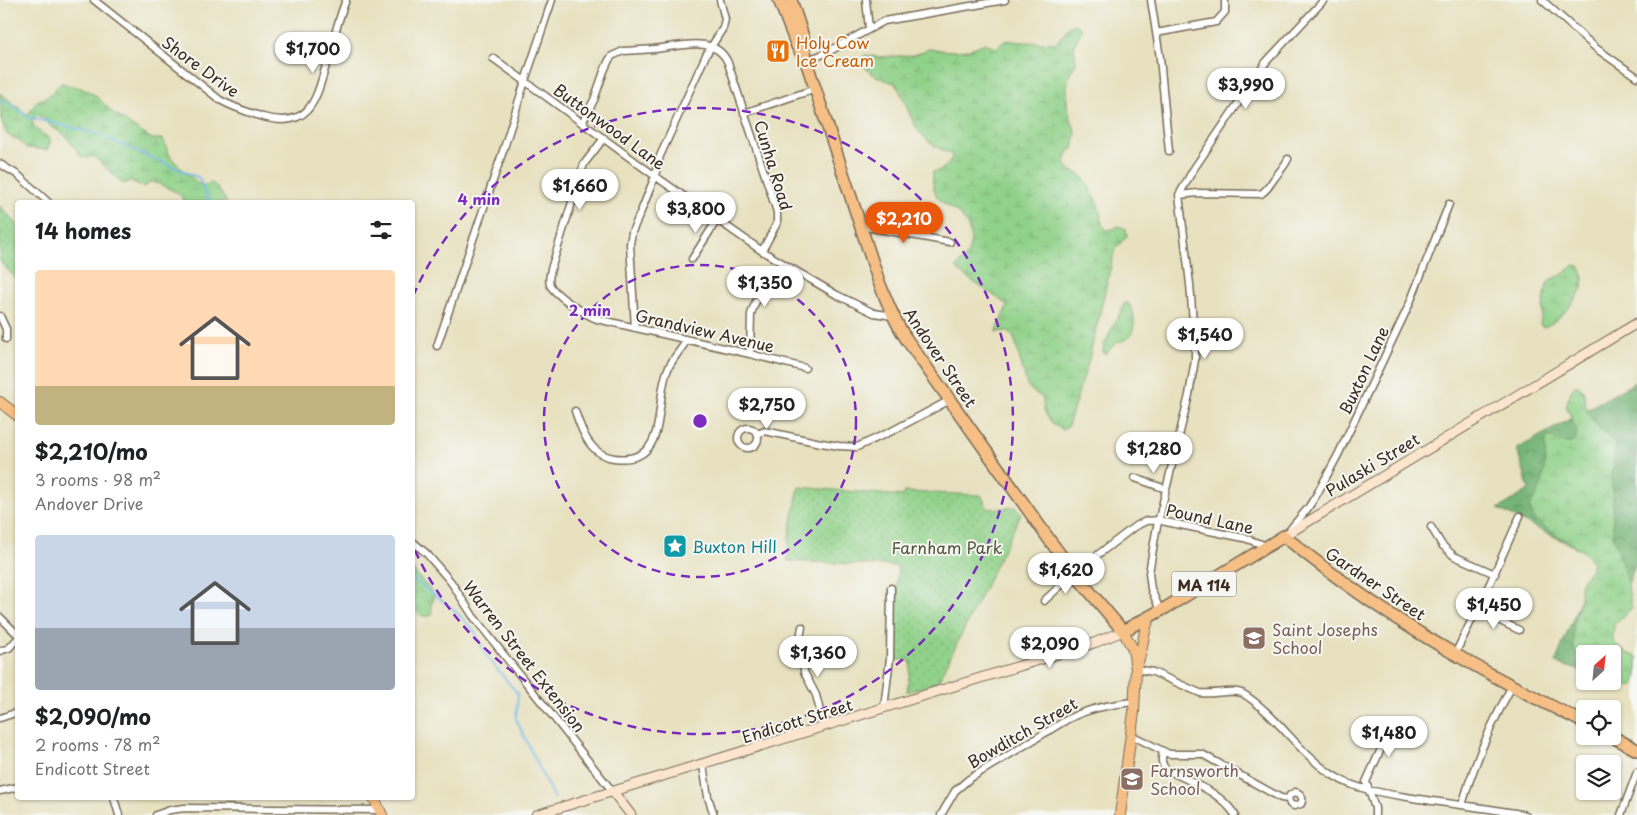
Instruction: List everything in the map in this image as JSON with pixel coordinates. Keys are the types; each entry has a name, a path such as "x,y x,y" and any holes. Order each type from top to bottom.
{"highway":[{"name":"Andover Street","path":"780,0 794,39 806,61"},
{"name":"Andover Street","path":"791,0 803,37 806,61 815,89 893,316 904,335 1029,512 1074,573 1122,631"},
{"name":"Pulaski Street","path":"1122,631 1156,613 1284,536"},
{"name":"Gardner Street","path":"1284,536 1314,561 1369,599 1455,654 1576,718"},
{"path":"1621,741 1637,750"}],"main road":[{"path":"0,402 15,414"},
{"path":"1136,668 1142,650 1144,630 1156,613"},
{"path":"1120,815 1135,702 1136,668 1133,649 1122,631"},
{"path":"375,800 381,812"}],"street":[{"name":"Shore Drive","path":"94,0 220,100 249,113 276,120 284,120 298,117 314,102 346,0"},
{"path":"437,346 552,0"},
{"path":"635,328 630,238 655,176 660,156 698,71 724,24 724,12 720,0"},
{"path":"866,0 868,29"},
{"path":"806,61 826,53 884,20 1005,0"},
{"path":"1151,0 1160,58 1169,151"},
{"path":"1156,33 1216,22 1225,12 1225,0"},
{"path":"1156,613 1148,581 1156,531 1189,395 1195,360 1189,274 1179,195 1193,170 1266,62 1324,0"},
{"path":"1542,0 1598,50 1637,77"},
{"path":"582,122 594,100 606,65 616,53 696,44 712,46"},
{"name":"Cunha Road","path":"712,46 720,50 725,57 778,218 777,224 762,251"},
{"name":"Buttonwood Lane","path":"493,58 762,251 836,295 879,314 893,316"},
{"path":"744,113 815,89"},
{"name":"Grandview Avenue","path":"604,138 584,164 551,269 549,281 556,292 587,315 604,322 805,368"},
{"path":"1179,195 1198,193 1261,194 1269,188 1288,159"},
{"path":"0,164 18,176 46,200"},
{"name":"Buxton Lane","path":"1284,536 1308,508 1329,472 1409,305 1449,204"},
{"path":"692,259 718,220"},
{"path":"861,226 950,242"},
{"path":"750,354 751,314 758,298 782,263"},
{"path":"0,316 6,329 6,339"},
{"name":"Pulaski Street","path":"1284,536 1637,323"},
{"path":"575,411 582,432 600,454 606,457 632,459 646,452 657,431 661,399 668,370 687,340"},
{"path":"758,434 765,432 839,446 857,447 900,427 950,400"},
{"path":"1135,478 1166,489"},
{"path":"1455,654 1520,516"},
{"name":"Pound Lane","path":"1044,601 1074,573 1134,527 1146,522 1159,520 1244,538 1267,546"},
{"path":"1431,527 1442,546 1454,556 1494,574"},
{"name":"Warren Street Extension","path":"415,544 427,554 451,582 483,628 613,792"},
{"path":"884,708 890,658 891,588"},
{"path":"1477,610 1519,630"},
{"path":"0,617 15,634"},
{"path":"802,627 800,638 804,672 816,695 824,727"},
{"name":"Endicott Street","path":"536,815 1094,643 1122,631"},
{"path":"0,651 9,648 15,641"},
{"path":"1136,668 1153,672 1200,693 1237,691 1242,693 1272,718 1324,769 1342,781 1375,792 1526,815"},
{"path":"1462,805 1470,778 1489,731 1512,686"},
{"name":"Bowditch Street","path":"941,815 955,791 969,779 1068,719 1102,706 1135,702"},
{"path":"0,718 15,713"},
{"path":"1375,815 1375,808 1366,782 1390,729"},
{"path":"1131,735 1173,754 1202,754 1281,798 1288,799"},
{"path":"1163,751 1162,760 1163,766 1166,769 1218,796 1236,815"},
{"path":"703,765 708,797 714,815"},
{"path":"1621,815 1637,772"},
{"path":"0,791 15,787"},
{"path":"613,792 631,815"},
{"path":"115,800 119,815"},
{"path":"156,815 184,808 381,812"}],"green space":[{"path":"1074,24 1082,30 1074,45 1076,63 1070,73 1067,85 1067,105 1076,134 1073,149 1068,152 1065,163 1071,171 1083,177 1097,203 1104,227 1107,230 1118,226 1126,229 1127,236 1115,249 1088,363 1068,426 1064,430 1050,421 1045,413 1043,398 1032,391 1027,385 1014,338 1009,331 996,332 1008,305 963,275 956,268 968,254 970,233 963,218 938,198 934,189 933,178 933,172 946,166 952,154 934,146 920,133 895,83 875,75 859,60 865,55 878,57 914,55 928,49 968,50 985,43 996,48 1006,40 1055,43"},
{"path":"61,83 81,88 95,95 112,112 144,134 152,139 163,139 170,155 181,168 203,187 210,182 216,186 226,200 183,200 179,194 152,181 144,187 130,181 124,184 92,156 88,158 82,157 64,134 51,127 44,118 37,115 32,120 34,127 51,140 47,150 26,148 18,139 12,138 4,129 0,107 0,93 28,115 37,101 47,97"},
{"path":"0,206 15,222 15,278 0,261"},
{"path":"1575,265 1579,266 1583,277 1583,285 1579,293 1566,311 1554,321 1544,327 1540,325 1547,284 1551,279 1560,276"},
{"path":"1125,303 1129,304 1133,312 1133,331 1128,338 1116,344 1106,354 1103,352 1104,345"},
{"path":"1637,381 1637,561 1604,645 1576,645 1576,669 1555,663 1597,558 1498,509 1529,490 1517,449"},
{"path":"1576,385 1583,390 1587,410 1595,424 1616,443 1612,476 1613,535 1626,575 1632,608 1614,624 1613,641 1617,645 1576,645 1576,656 1573,637 1580,586 1593,563 1578,548 1540,523 1533,516 1529,507 1542,483 1546,438 1549,436 1566,443 1576,441 1577,431 1566,406 1572,389"},
{"name":"Farnham Park","path":"799,487 904,496 904,492 981,495 988,509 1016,507 1021,514 938,682 907,692 911,661 893,659 898,566 788,561 789,536"},
{"path":"415,573 431,591 434,600 431,604 432,613 430,616 419,614 415,611"},
{"path":"1621,648 1626,653 1637,656 1637,678 1633,686 1621,687"}],"waterway":[{"path":"0,100 9,103 28,117 94,133 199,178 208,200"},
{"path":"415,580 452,608 474,630 487,657 518,694 516,719 554,799"}],"place":[{"name":"Holy Cow Ice Cream","path":"778,51"},
{"name":"Buxton Hill","path":"675,546"},
{"name":"Saint Josephs School","path":"1254,638"},
{"name":"Farnsworth School","path":"1132,779"}]}
